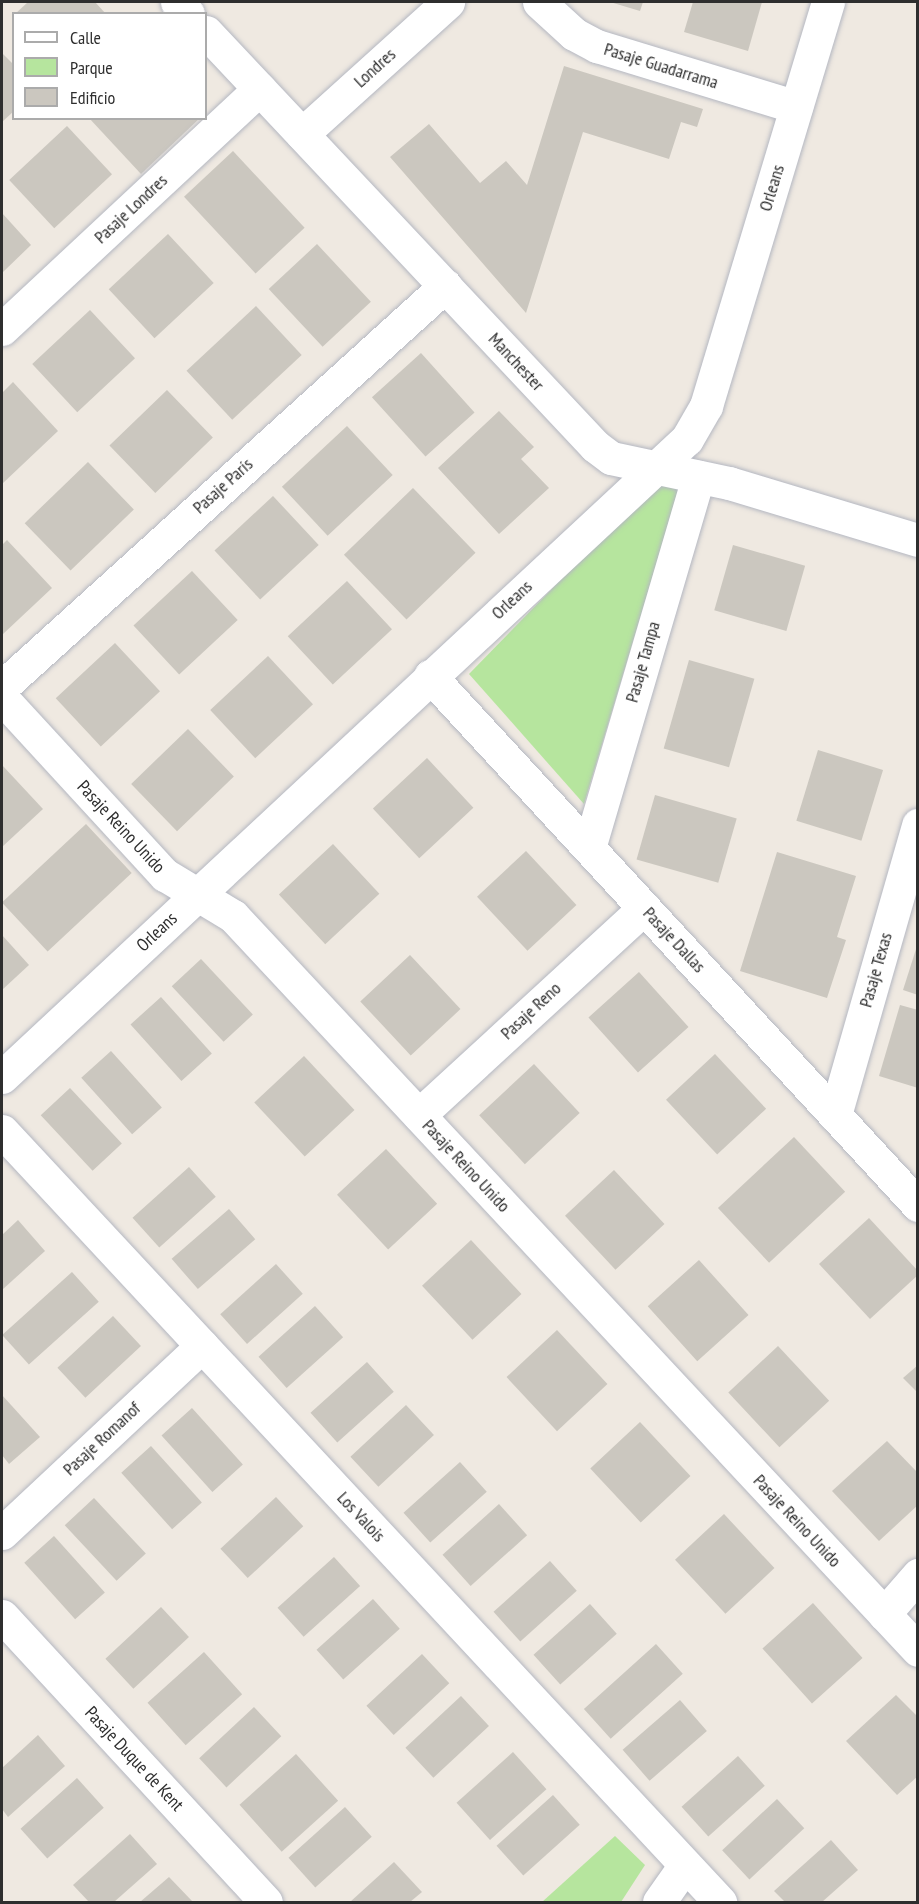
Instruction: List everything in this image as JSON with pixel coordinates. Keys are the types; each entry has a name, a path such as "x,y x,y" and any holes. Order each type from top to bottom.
{"street":[{"name":"Londres","path":"302,134 448,2"},
{"name":"Pasaje Guadarrama","path":"539,2 574,34 606,50 796,107"},
{"name":"Orleans","path":"2,1077 654,467 687,439 706,406 828,2"},
{"name":"Manchester","path":"207,33 595,446 611,458 698,477 918,540"},
{"name":"Pasaje Londres","path":"2,329 259,89"},
{"name":"Pasaje París","path":"2,687 445,286"},
{"name":"Pasaje Tampa","path":"589,848 698,477"},
{"name":"Pasaje Dallas","path":"430,676 918,1204"},
{"name":"Pasaje Reino Unido","path":"2,698 165,874 233,916 918,1650"},
{"name":"Pasaje Texas","path":"835,1115 918,825"},
{"name":"Pasaje Reno","path":"419,1115 644,908"},
{"name":"Los Valois","path":"2,1131 720,1902"},
{"name":"Pasaje Romanof","path":"2,1533 202,1346"},
{"path":"884,1614 918,1575"},
{"name":"Pasaje Duque de Kent","path":"2,1616 266,1902"},
{"path":"659,1902 685,1865"}],"green space":[{"path":"664,474 681,482 584,804 469,674"},
{"path":"615,1836 645,1865 621,1902 542,1902"}],"building":[{"path":"28,2 95,2 104,12 17,12"},
{"path":"610,2 643,2 640,11"},
{"path":"693,2 762,2 748,51 684,32"},
{"path":"2,53 12,63 12,113 2,122"},
{"path":"564,66 703,109 697,127 681,122 669,159 583,132 526,313 390,157 429,124 480,183 506,161 527,185"},
{"path":"91,120 198,120 141,174"},
{"path":"67,126 112,174 54,228 9,180"},
{"path":"233,151 305,228 256,273 184,197"},
{"path":"2,213 31,245 2,273"},
{"path":"168,234 214,283 154,338 109,289"},
{"path":"317,244 371,302 323,347 269,289"},
{"path":"256,306 302,355 232,420 187,371"},
{"path":"90,310 135,358 77,412 32,364"},
{"path":"421,353 475,412 425,457 372,397"},
{"path":"13,382 58,431 2,484 2,393"},
{"path":"167,390 213,437 155,493 109,446"},
{"path":"499,411 534,447 521,459 549,488 499,534 438,468"},
{"path":"347,426 393,475 328,536 282,487"},
{"path":"88,462 134,509 71,571 25,523"},
{"path":"413,488 476,553 406,619 344,555"},
{"path":"273,496 319,545 260,600 214,551"},
{"path":"7,540 52,588 2,635 2,545"},
{"path":"733,545 805,566 786,631 714,610"},
{"path":"192,571 238,620 179,675 133,626"},
{"path":"347,581 392,629 333,685 288,636"},
{"path":"115,643 160,691 101,747 56,698"},
{"path":"268,656 313,704 255,758 210,710"},
{"path":"689,660 754,679 729,767 664,748"},
{"path":"188,729 234,776 177,831 131,784"},
{"path":"818,750 883,770 861,841 796,821"},
{"path":"427,758 473,808 419,858 373,808"},
{"path":"2,765 43,809 2,847"},
{"path":"655,795 737,818 718,883 637,859"},
{"path":"86,824 132,873 48,951 2,902"},
{"path":"333,844 379,894 325,944 279,894"},
{"path":"526,851 576,905 527,951 477,897"},
{"path":"777,852 856,876 837,937 846,940 827,998 740,971"},
{"path":"2,935 29,965 2,990"},
{"path":"918,946 918,995 903,990"},
{"path":"410,955 460,1009 411,1055 360,1001"},
{"path":"201,959 253,1015 224,1042 172,986"},
{"path":"639,972 689,1027 638,1072 588,1018"},
{"path":"161,997 212,1053 181,1081 131,1024"},
{"path":"900,1005 918,1010 918,1088 879,1076"},
{"path":"111,1051 162,1107 132,1134 81,1078"},
{"path":"715,1054 766,1109 717,1155 666,1100"},
{"path":"304,1056 354,1110 305,1156 254,1102"},
{"path":"534,1064 580,1113 525,1164 479,1115"},
{"path":"70,1088 122,1144 93,1171 41,1115"},
{"path":"794,1137 845,1192 769,1263 718,1208"},
{"path":"386,1149 437,1204 388,1250 337,1195"},
{"path":"189,1167 216,1197 159,1248 133,1218"},
{"path":"614,1170 664,1224 615,1270 565,1216"},
{"path":"229,1209 255,1239 198,1289 172,1259"},
{"path":"869,1218 918,1271 918,1275 870,1319 819,1264"},
{"path":"18,1220 45,1251 2,1290 2,1235"},
{"path":"471,1240 521,1294 472,1340 422,1286"},
{"path":"699,1260 749,1315 697,1361 648,1306"},
{"path":"276,1264 303,1294 247,1344 220,1314"},
{"path":"72,1272 99,1302 29,1365 2,1335"},
{"path":"315,1306 343,1337 287,1388 259,1357"},
{"path":"113,1316 141,1346 85,1398 57,1368"},
{"path":"557,1330 607,1384 557,1431 507,1377"},
{"path":"778,1346 829,1401 779,1447 728,1392"},
{"path":"367,1362 394,1392 337,1443 311,1413"},
{"path":"918,1365 918,1393 903,1378"},
{"path":"2,1395 40,1437 9,1464 2,1455"},
{"path":"406,1405 434,1435 378,1487 350,1457"},
{"path":"192,1408 243,1464 212,1492 162,1435"},
{"path":"640,1422 690,1476 641,1522 590,1468"},
{"path":"887,1441 918,1473 918,1505 879,1541 832,1491"},
{"path":"151,1446 202,1502 172,1529 121,1473"},
{"path":"460,1462 487,1492 430,1543 404,1513"},
{"path":"276,1497 303,1526 248,1578 220,1549"},
{"path":"94,1498 146,1554 117,1581 65,1525"},
{"path":"499,1504 527,1535 471,1586 443,1555"},
{"path":"724,1514 774,1568 725,1614 675,1560"},
{"path":"54,1536 105,1592 75,1619 24,1563"},
{"path":"334,1557 360,1586 304,1637 278,1608"},
{"path":"550,1561 577,1591 520,1642 494,1612"},
{"path":"373,1599 400,1629 343,1680 317,1650"},
{"path":"813,1603 863,1658 812,1703 762,1649"},
{"path":"590,1604 617,1634 560,1685 534,1655"},
{"path":"161,1607 189,1637 133,1689 105,1659"},
{"path":"656,1644 683,1674 611,1739 584,1709"},
{"path":"204,1652 242,1694 186,1745 148,1703"},
{"path":"422,1654 449,1683 394,1735 366,1706"},
{"path":"896,1695 918,1717 918,1776 897,1795 846,1741"},
{"path":"461,1696 489,1726 433,1778 405,1748"},
{"path":"680,1700 707,1731 650,1781 623,1750"},
{"path":"254,1707 281,1736 226,1787 199,1758"},
{"path":"38,1735 65,1766 8,1817 2,1809 2,1768"},
{"path":"513,1752 546,1789 490,1840 457,1803"},
{"path":"296,1754 338,1801 282,1852 240,1805"},
{"path":"738,1756 765,1786 708,1837 682,1807"},
{"path":"77,1778 104,1808 47,1859 21,1829"},
{"path":"553,1795 580,1825 523,1876 497,1846"},
{"path":"777,1799 804,1828 749,1879 722,1850"},
{"path":"345,1807 372,1837 315,1888 289,1858"},
{"path":"130,1834 157,1864 114,1902 89,1902 73,1885"},
{"path":"831,1840 858,1870 822,1902 785,1902 774,1891"},
{"path":"394,1862 422,1892 410,1902 350,1902"},
{"path":"169,1877 193,1902 140,1902"}]}
